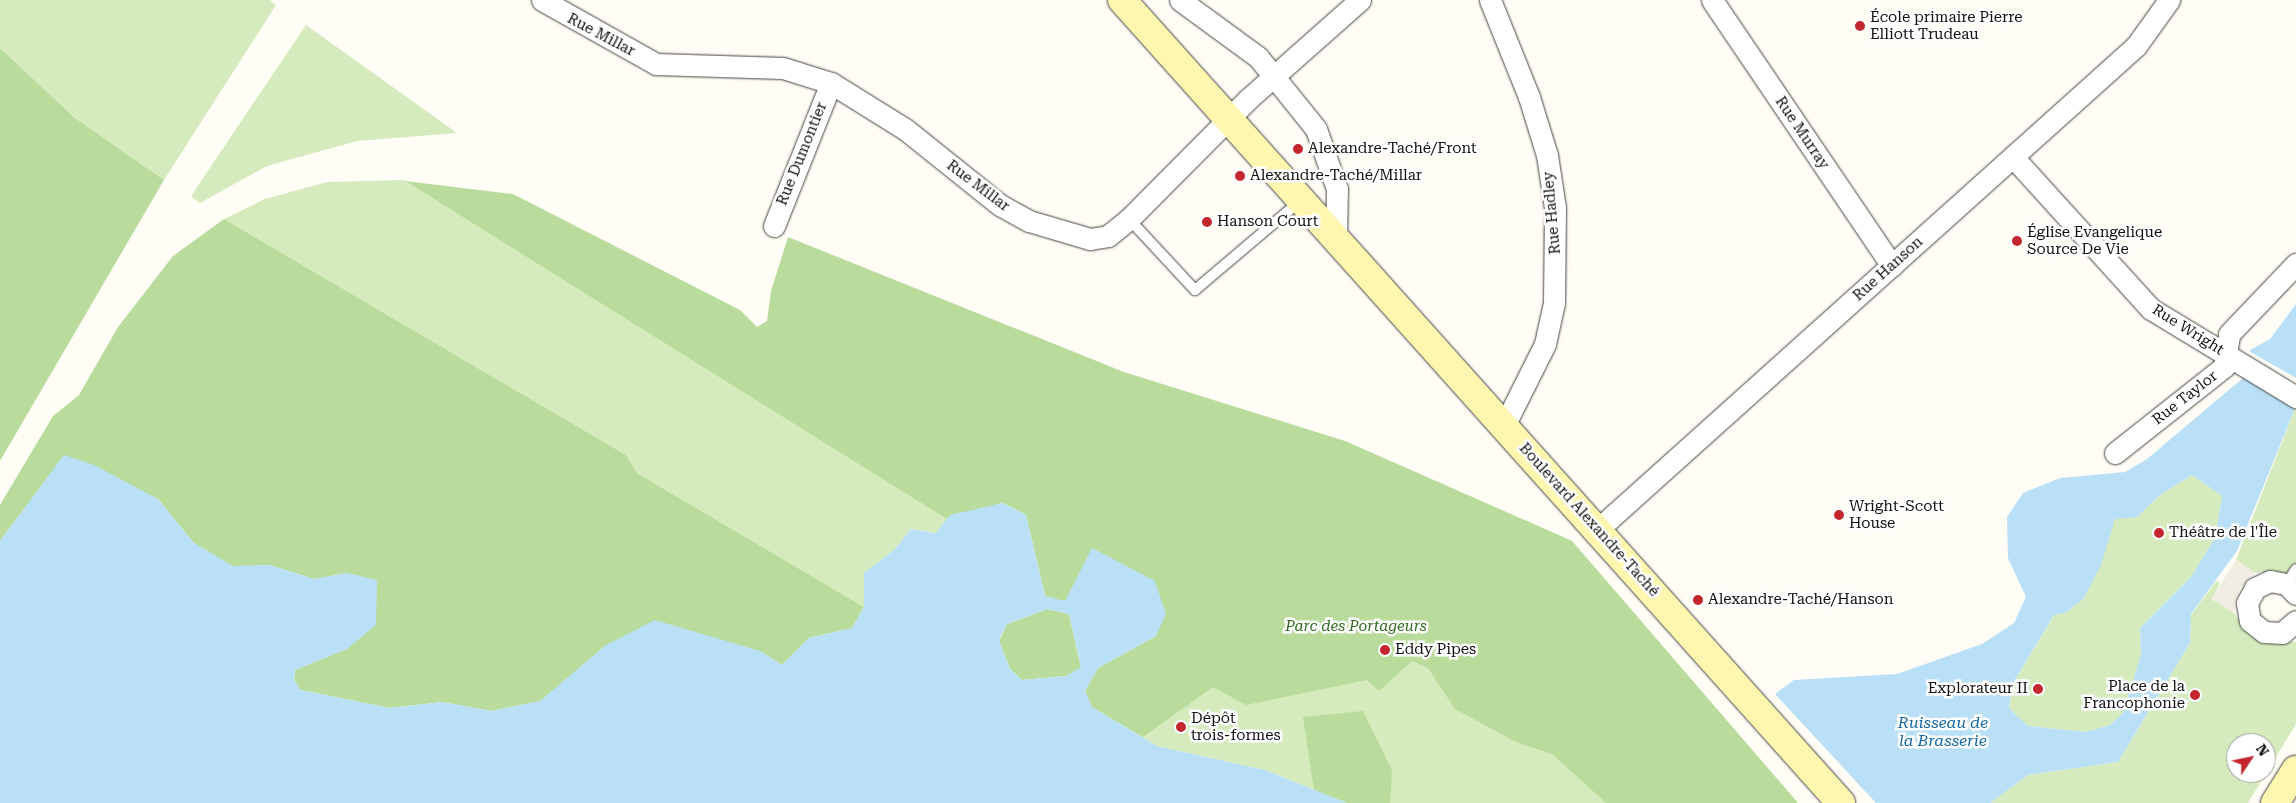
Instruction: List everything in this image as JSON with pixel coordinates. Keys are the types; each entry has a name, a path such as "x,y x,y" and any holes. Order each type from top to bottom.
{"main road":[{"name":"Boulevard Alexandre-Taché","path":"1122,0 1841,803"},
{"path":"2276,803 2296,770"}],"street":[{"name":"Rue Millar","path":"542,0 656,64 783,68 831,83 864,100 1000,205 1029,221 1090,239 1108,236 1129,219 1275,74 1360,0"},
{"path":"1180,0 1208,17 1275,74 1326,150 1338,194 1336,238"},
{"name":"Rue Hadley","path":"1490,0 1529,97 1547,155 1555,208 1554,303 1545,344 1504,426"},
{"name":"Rue Murray","path":"1712,0 1892,266"},
{"name":"Rue Hanson","path":"1597,530 2145,36 2170,0"},
{"name":"Rue Dumontier","path":"774,226 831,83"},
{"name":"Rue Wright","path":"2013,157 2151,309 2296,397"},
{"name":"Rue Taylor","path":"2115,453 2233,359 2229,334 2296,264"},
{"path":"2293,583 2270,581 2255,588 2247,612 2264,632 2282,633 2296,622"}],"lane":[{"path":"1129,219 1194,290 1301,199"}],"green space":[{"path":"0,0 270,0 276,5 164,180 75,118 0,48"},
{"path":"306,25 457,133 357,141 267,166 200,203 191,196"},
{"path":"0,48 75,118 164,180 0,461"},
{"path":"403,180 729,381 947,519 936,533 911,529 895,549 864,573 864,607 637,473 626,455 224,219 265,199 327,182"},
{"path":"405,181 513,194 740,310 757,327 767,321 771,291 788,237 1124,372 1345,441 1572,541 1798,803 1606,803 1552,754 1516,742 1455,709 1428,668 1412,661 1379,691 1367,680 1246,705 1213,687 1143,737 1092,707 1085,691 1098,668 1156,636 1045,596 1026,515 1003,503 947,519"},
{"path":"224,219 626,455 637,473 864,607 852,628 809,638 782,665 760,651 606,645 541,701 491,711 442,702 389,708 301,690 294,680 295,670 347,649 347,573 314,579 270,565 233,567 194,543 158,499 64,456 0,541 0,505 53,416 79,395 118,327 173,256"},
{"path":"2296,406 2296,586 2274,571 2255,573 2236,560"},
{"name":"Parc des Portageurs","path":"1345,441 1572,541 1798,803 1347,803 1265,770 1157,746 1092,707"},
{"path":"2192,475 2222,496 2215,538 2191,577 2140,628 2141,655 2123,713 2110,725 2087,732 2028,726 2009,708 2012,685 2055,614 2067,612 2084,598 2115,518 2137,517 2160,495"},
{"path":"2216,581 2220,583 2212,599 2234,613 2247,632 2260,639 2296,642 2296,724 2276,757 2276,733 2226,733 2226,783 2260,783 2248,803 1990,803 2028,775 2118,762 2190,643 2191,615"},
{"path":"1047,609 1069,614 1081,668 1066,676 1022,680 1010,669 999,641 1007,624"},
{"path":"1363,711 1392,770 1390,803 1347,803 1314,790 1303,717"}],"shaded area":[{"path":"2236,560 2255,573 2239,589 2234,613 2211,599"}],"water":[{"name":"Ruisseau de la Brasserie","path":"2296,304 2296,406 2237,551 2191,614 2190,643 2118,762 2028,775 1990,803 1876,803 1775,694 1794,680 1897,674 1982,644 2014,623 2026,597 2008,558 2007,517 2023,493 2060,478 2125,472 2147,459 2243,378 2250,350 2270,339","holes":["2192,475 2222,496 2215,538 2191,577 2140,628 2141,655 2123,713 2110,725 2087,732 2028,726 2009,708 2012,685 2054,615 2067,612 2084,598 2101,565 2115,519 2137,517 2160,495"]},
{"path":"64,455 94,465 158,499 194,543 233,566 270,565 314,579 347,573 377,580 376,625 347,649 295,670 294,680 301,690 389,708 442,702 491,711 540,701 606,645 655,620 760,651 782,665 809,638 852,628 864,607 864,573 895,549 911,529 936,533 950,515 1003,503 1026,515 1045,596 1065,601 1092,548 1155,581 1166,614 1156,636 1098,668 1085,691 1092,707 1157,746 1265,770 1347,803 0,803 0,541","holes":["1047,609 1069,614 1081,667 1066,676 1022,680 1010,669 999,640 1007,624"]}],"pier":[{"path":"2247,350 2296,378 2296,407 2241,375"}],"place":[{"name":"École primaire Pierre Elliott Trudeau","path":"1860,26"},
{"name":"Alexandre-Taché/Front","path":"1298,149"},
{"name":"Alexandre-Taché/Millar","path":"1240,176"},
{"name":"Hanson Court","path":"1207,222"},
{"name":"Église Evangelique Source De Vie","path":"2017,241"},
{"name":"Wright-Scott House","path":"1839,515"},
{"name":"Théâtre de l'Île","path":"2159,533"},
{"name":"Alexandre-Taché/Hanson","path":"1698,600"},
{"name":"Eddy Pipes","path":"1385,650"},
{"name":"Explorateur II","path":"2038,689"},
{"name":"Place de la Francophonie","path":"2195,695"},
{"name":"Dépôt trois-formes","path":"1181,727"}]}
